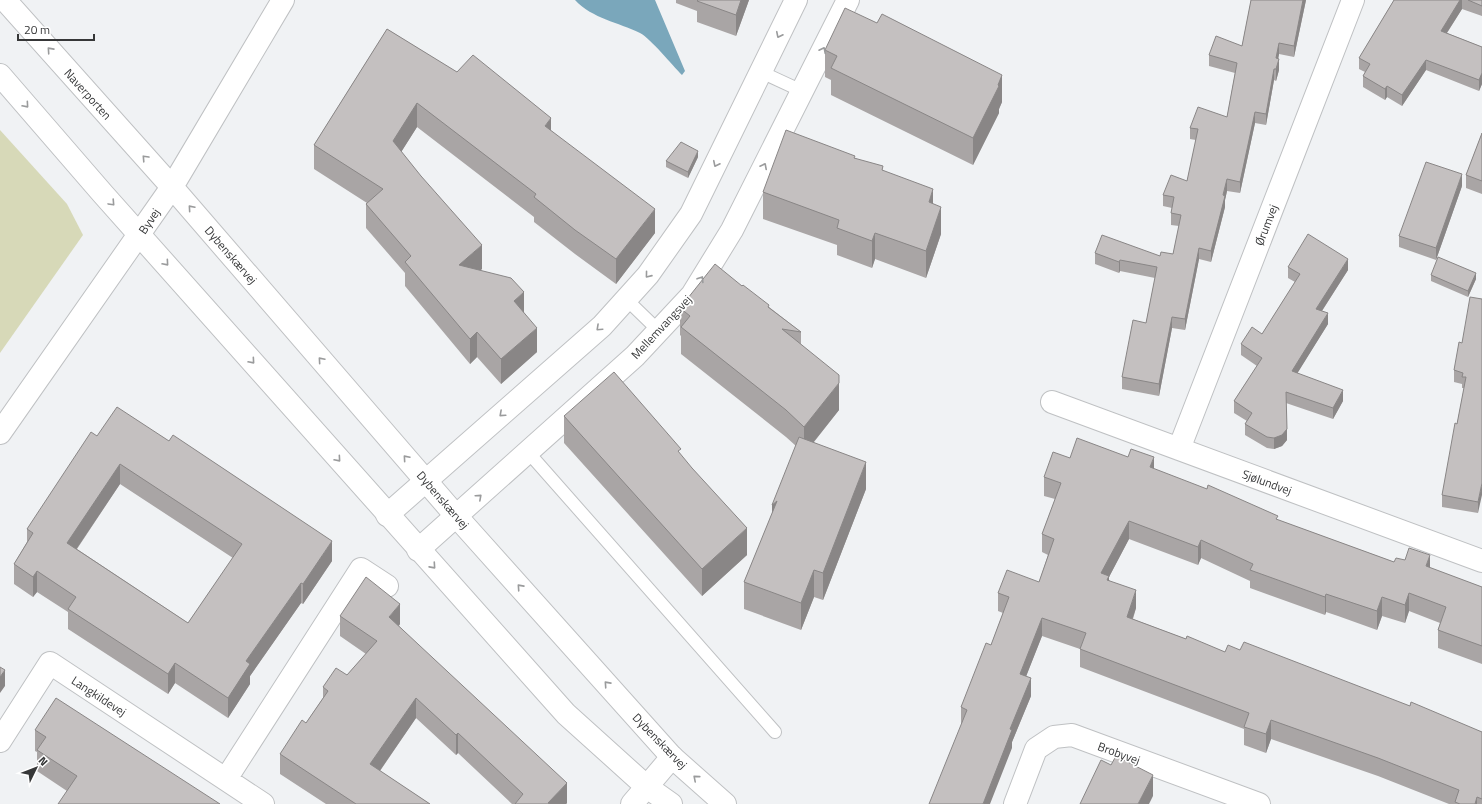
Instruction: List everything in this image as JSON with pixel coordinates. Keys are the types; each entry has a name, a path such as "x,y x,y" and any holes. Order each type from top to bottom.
{"street":[{"name":"Naverporten","path":"5,0 172,186"},
{"name":"Byvej","path":"0,433 172,186 283,0"},
{"path":"387,514 602,326 648,275 691,214 796,0"},
{"name":"Mellemvangsvej","path":"418,550 457,517 635,356 692,294 732,230 848,0"},
{"name":"Ørumvej","path":"1179,449 1353,0"},
{"path":"0,74 98,188 418,550 566,714 647,787 671,804"},
{"name":"Dybenskærvej","path":"172,186 457,517 672,757 725,804"},
{"name":"Sjølundvej","path":"1052,402 1482,561"},
{"path":"226,779 361,569 387,586"},
{"name":"Langkildevej","path":"0,741 50,663 263,804"},
{"name":"Brobyvej","path":"1015,804 1036,749 1054,737 1072,735 1259,804"},
{"path":"632,804 672,757"}],"lane":[{"path":"761,72 802,91"},
{"path":"626,299 658,330"},
{"path":"528,452 774,732"}],"green space":[{"path":"0,130 67,204 83,235 0,353"}],"water":[{"path":"575,0 655,0 685,71 682,75 645,36 632,29 606,20 590,12"}],"building":[{"path":"741,0 736,15 697,1"},
{"path":"1251,0 1303,0 1294,46 1279,43 1276,58 1279,59 1276,69 1274,69 1266,114 1255,112 1240,182 1227,179 1223,195 1225,196 1211,251 1199,248 1185,319 1172,317 1159,384 1122,377 1133,320 1146,323 1157,267 1120,260 1119,262 1095,253 1102,235 1160,256 1161,252 1173,254 1181,215 1171,213 1174,197 1163,195 1171,175 1187,181 1198,129 1190,128 1198,107 1227,117 1237,63 1209,55 1216,36 1242,46"},
{"path":"1394,0 1460,0 1441,31 1482,47 1482,73 1479,80 1426,60 1402,95 1387,86 1385,89 1363,76 1370,64 1359,58"},
{"path":"1468,0 1482,0 1482,6"},
{"path":"845,8 877,23 882,14 1002,75 998,85 999,86 973,138 831,68 837,56 825,50"},
{"path":"387,29 457,72 473,55 551,118 545,126 655,209 616,259 575,230 534,197 536,194 417,103 393,141 421,176 482,245 459,265 511,278 524,292 514,301 537,328 501,359 477,332 470,339 405,262 411,256 366,204 383,189 314,145"},
{"path":"786,130 855,156 854,158 883,166 882,170 933,189 929,202 941,207 926,251 875,233 872,241 837,228 839,220 763,192"},
{"path":"1482,133 1482,181 1466,175"},
{"path":"681,142 698,151 688,172 666,161"},
{"path":"1426,162 1462,174 1436,248 1399,236"},
{"path":"1308,234 1348,259 1316,309 1328,313 1292,371 1343,390 1333,408 1286,392 1287,429 1282,435 1274,438 1267,437 1245,424 1252,413 1234,401 1262,358 1241,344 1252,327 1262,334 1300,274 1288,267"},
{"path":"1438,257 1476,273 1468,291 1431,275"},
{"path":"715,264 769,305 768,307 801,332 782,329 839,375 839,383 804,427 786,410 681,327 690,316 680,308"},
{"path":"1470,297 1482,299 1482,483 1478,502 1442,495 1455,423 1457,424 1466,377 1462,377 1463,373 1454,370 1459,342 1462,343"},
{"path":"614,372 681,449 678,451 692,468 747,528 702,569 564,416"},
{"path":"117,407 169,441 173,435 332,541 303,584 301,583 246,661 250,664 228,698 175,663 168,674 68,609 76,597 37,571 33,577 14,564 33,533 27,529 91,432 97,436","holes":["120,464 242,544 188,623 67,543"]},
{"path":"799,437 866,462 823,573 814,570 801,603 744,582 777,501 772,505"},
{"path":"1077,438 1128,457 1131,449 1154,457 1150,467 1207,489 1208,485 1278,516 1276,519 1394,562 1396,558 1405,560 1409,548 1430,555 1426,566 1482,587 1482,646 1438,630 1446,607 1409,593 1405,605 1382,597 1377,611 1326,594 1325,597 1250,570 1253,564 1201,540 1198,547 1129,521 1101,573 1109,576 1107,580 1136,590 1127,617 1186,639 1187,636 1225,652 1228,645 1240,650 1244,642 1410,706 1411,702 1482,732 1482,799 1477,797 1475,804 1460,804 1455,802 1459,790 1378,758 1271,720 1266,734 1244,727 1249,713 1080,649 1086,633 1042,618 1020,674 1031,678 1010,729 1012,730 983,804 929,804 967,710 961,707 986,643 991,645 1009,597 998,593 1007,570 1039,582 1054,539 1042,534 1061,483 1044,477 1053,452 1070,458"},
{"path":"366,577 400,604 389,617 567,783 548,803 550,804 515,804 523,794 458,733 456,735 416,698 370,764 430,804 356,804 280,754 302,720 306,723 328,691 323,687 336,668 347,675 377,641 340,616"},
{"path":"0,667 5,670 0,677"},
{"path":"56,698 220,804 58,804 77,776 37,750 46,737 35,730"},
{"path":"1116,756 1153,775 1138,804 1080,804 1101,760 1111,765"}]}
